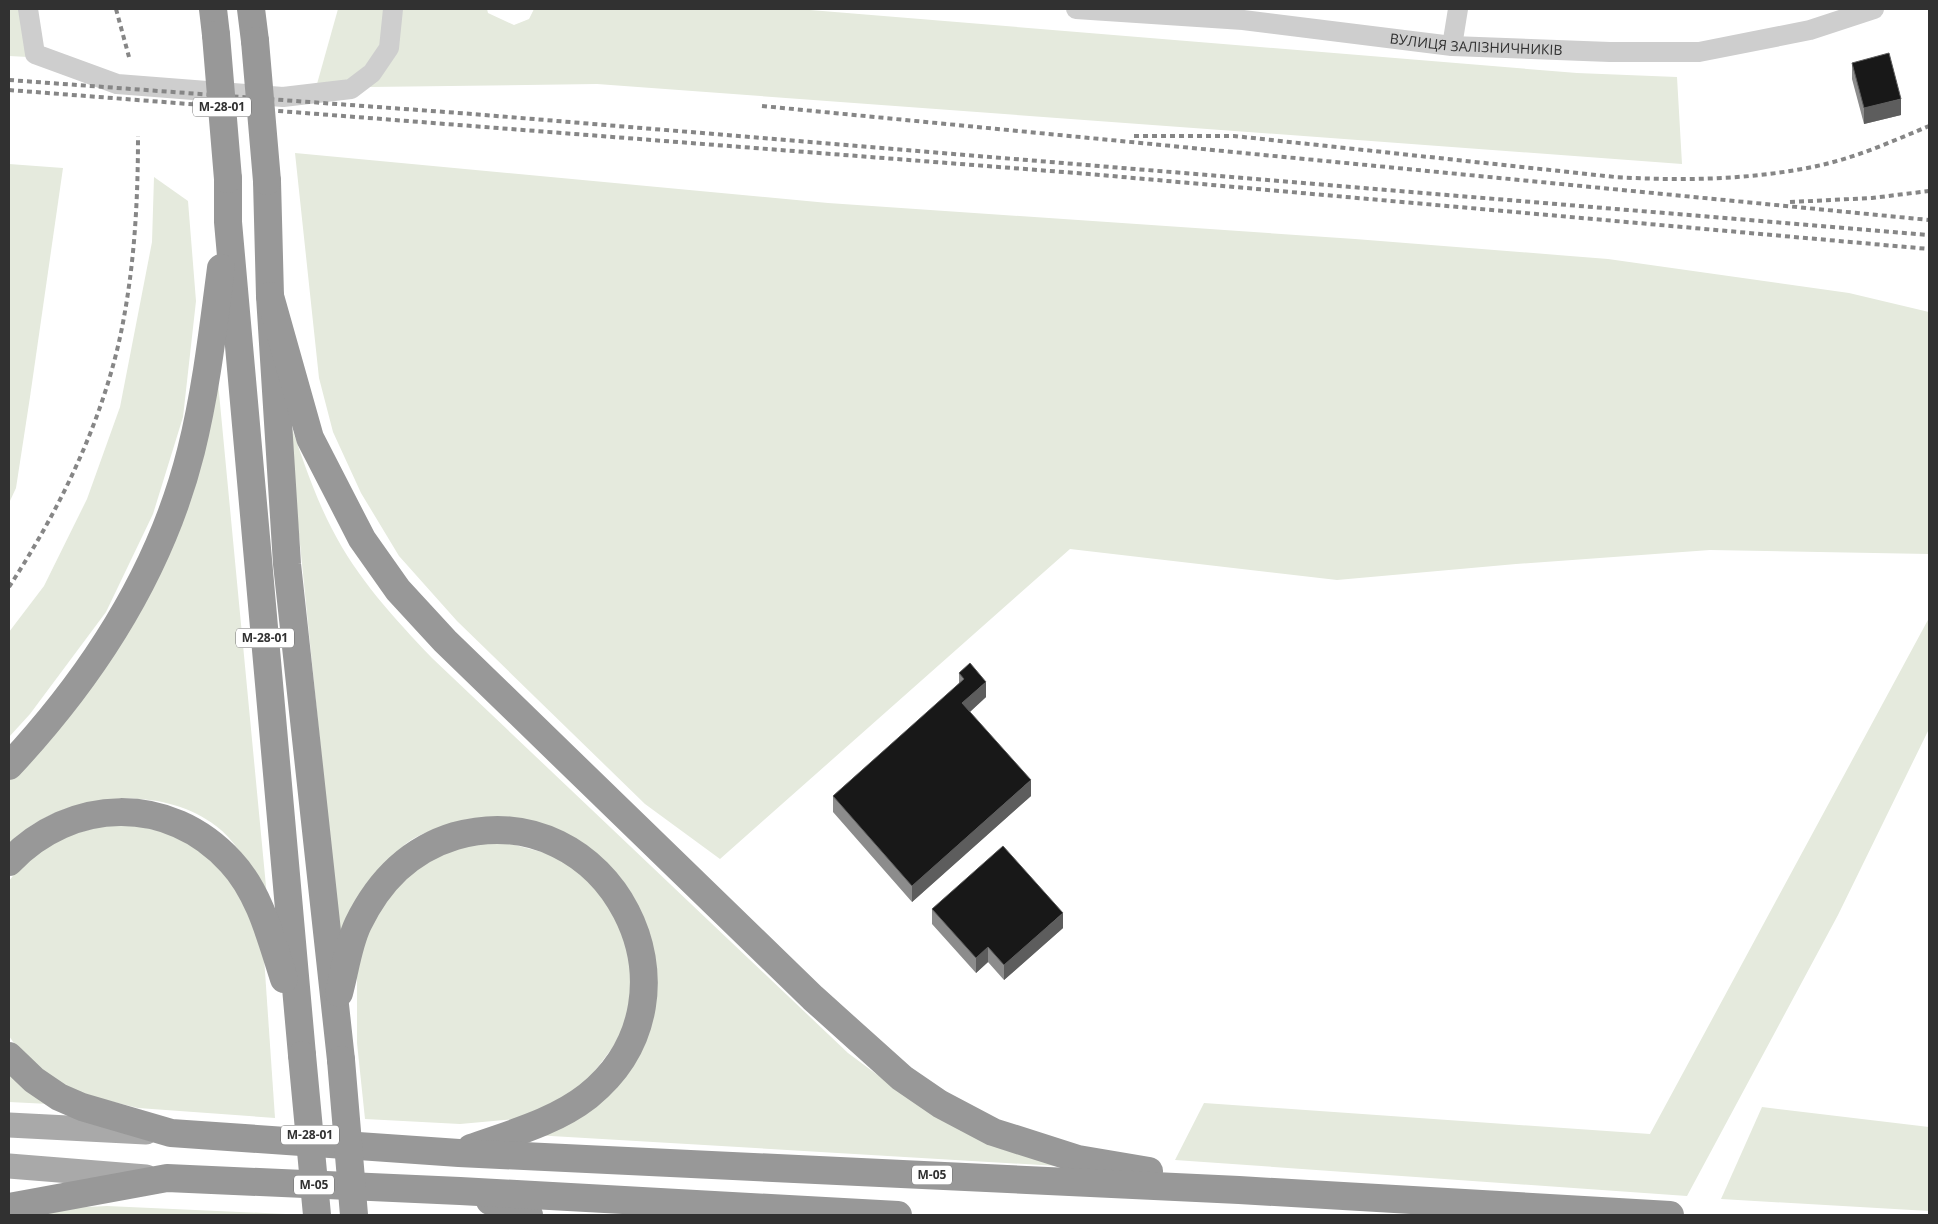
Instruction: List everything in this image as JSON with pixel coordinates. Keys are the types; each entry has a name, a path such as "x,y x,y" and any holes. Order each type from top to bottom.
{"highway":[{"name":"М-28-01","path":"214,9 228,179 228,222 298,1024 317,1215"},
{"name":"М-28-01","path":"251,9 267,181 270,296 287,564 341,1060 354,1215"},
{"path":"9,766 79,683 124,615 154,558 174,509 191,451 204,390 228,222"},
{"path":"270,296 310,438 362,539 398,590 445,641 852,1035 902,1078 932,1099 993,1132 1078,1159 1239,1190"},
{"path":"9,862 23,847 47,830 78,817 111,811 146,813 179,824 207,840 231,862 252,891 267,927 298,1024"},
{"path":"335,1014 358,926 379,888 400,864 436,842 466,833 500,830 541,837 569,851 596,871 617,895 629,917 643,960 644,991 639,1023 626,1052 601,1083 587,1096 559,1114 459,1153"},
{"path":"9,1056 34,1080 59,1097 82,1107 171,1133"},
{"name":"М-05","path":"171,1133 459,1153 1239,1190 1670,1215"},
{"path":"9,1206 167,1178"},
{"name":"М-05","path":"167,1178 460,1191 898,1215"},
{"path":"460,1191 529,1215"}],"main road":[{"name":"М-05","path":"9,1125 171,1133"},
{"name":"М-05","path":"9,1166 167,1178"}],"street":[{"path":"28,9 36,54 117,84 283,97 352,88 372,73 389,48 393,9"},
{"name":"ВУЛИЦЯ ЗАЛІЗНИЧНИКІВ","path":"1076,9 1244,14 1452,46 1610,52 1699,52 1810,30 1874,9"},
{"path":"1452,46 1458,9"}],"shaded area":[{"path":"9,9 20,9 28,57 9,56"},
{"path":"338,9 386,9 384,50 346,82 317,84"},
{"path":"398,9 487,9 488,13 514,25 529,19 534,9 798,9 1577,73 1677,77 1682,164 597,84 369,87"},
{"path":"295,153 828,203 1355,239 1608,259 1849,293 1929,312 1929,554 1710,550 1516,564 1337,580 1070,549 720,859 645,804 457,621 399,556 361,493 333,432 319,378"},
{"path":"9,164 63,168 16,488 9,503"},
{"path":"154,177 188,201 196,301 183,417 153,514 106,612 30,714 9,737 9,632 44,586 87,499 120,407 152,242"},
{"path":"217,372 267,897 245,859 224,833 193,812 167,803 138,799 110,799 81,804 54,813 30,827 9,844 9,781 80,699"},
{"path":"287,415 319,501 342,547 377,597 432,658 848,1053 895,1088 1058,1166 534,1135 595,1106 632,1065 651,1023 656,980 650,937 633,896 606,862 569,836 524,821 506,818 487,818 459,821 424,834 405,844 394,856 340,941"},
{"path":"1929,618 1929,729 1838,915 1687,1196 1175,1160 1204,1103 1650,1134"},
{"path":"117,822 174,834 206,851 245,899 264,957 275,1118 138,1108 69,1091 20,1052 9,1036 9,881 22,864 52,840"},
{"path":"495,840 565,858 612,901 635,959 628,1027 579,1092 516,1119 460,1124 365,1119 357,1043 357,977 362,941 377,908 428,856"},
{"path":"9,1074 49,1104 9,1102"},
{"path":"1762,1107 1929,1127 1929,1211 1721,1199"},
{"path":"107,1206 286,1215 20,1215 47,1209"}],"building":[{"path":"1889,53 1901,99 1864,108 1852,63"},
{"path":"970,663 986,682 962,703 1031,780 912,886 833,796 964,679 959,673"},
{"path":"1003,846 1063,913 1004,965 988,947 976,958 932,909"}],"railway":[{"path":"116,9 129,57"},
{"path":"9,80 473,114 1929,235"},
{"path":"9,90 1089,174 1929,249"},
{"path":"762,106 1929,220"},
{"path":"1134,136 1234,136 1615,177 1691,179 1742,177 1792,171 1831,163 1860,154 1929,126"},
{"path":"9,587 47,524 64,491 80,458 106,388 124,317 131,272 138,136"},
{"path":"1790,202 1872,198 1929,191"}]}
